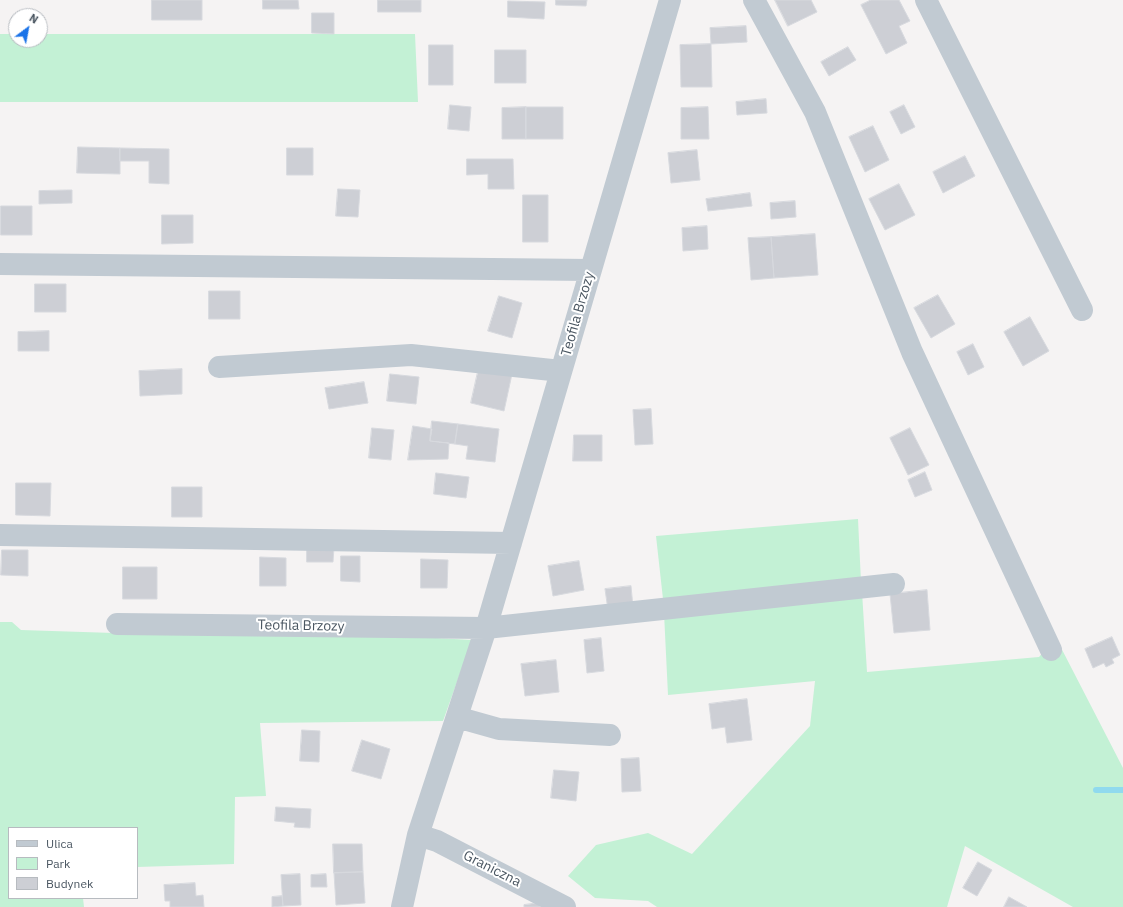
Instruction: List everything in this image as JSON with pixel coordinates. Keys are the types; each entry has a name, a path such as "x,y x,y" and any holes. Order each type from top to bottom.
{"street":[{"name":"Teofila Brzozy","path":"402,907 418,835 486,628 670,0"},
{"path":"754,0 815,112 912,352 1051,650"},
{"path":"926,0 1082,310"},
{"path":"0,264 590,270"},
{"path":"219,367 411,355 561,371"},
{"path":"0,535 511,543"},
{"path":"486,628 894,584"},
{"name":"Teofila Brzozy","path":"117,624 486,628"},
{"path":"457,719 467,720 499,729 610,734"},
{"name":"Graniczna","path":"418,835 437,841 565,907"}],"green space":[{"path":"0,34 8,34 8,48 48,48 48,34 415,34 418,102 0,102"},
{"path":"858,519 861,582 663,599 656,536"},
{"path":"862,592 867,672 1039,657 1056,638 1123,768 1123,907 1073,907 965,846 947,907 657,907 648,901 595,898 568,876 596,845 648,833 692,854 810,726 815,681 668,695 664,613"},
{"path":"0,622 12,622 21,630 145,634 401,636 472,640 443,721 260,723 266,796 235,797 234,864 138,867 138,827 8,827 8,899 83,899 84,907 0,907"}],"building":[{"path":"152,0 202,0 202,20 152,20"},
{"path":"263,0 298,0 299,9 263,9"},
{"path":"378,0 421,0 421,12 378,12"},
{"path":"556,0 587,0 586,6 556,5"},
{"path":"775,0 811,0 817,12 788,26"},
{"path":"871,0 899,0 910,21 899,26 907,43 886,54 861,5"},
{"path":"508,1 545,2 544,19 508,17"},
{"path":"312,13 334,13 334,34 312,33"},
{"path":"746,26 747,42 711,44 710,28"},
{"path":"711,44 712,87 681,87 680,45"},
{"path":"429,45 453,45 453,85 429,85"},
{"path":"848,47 856,60 829,76 821,62"},
{"path":"495,50 526,50 526,83 495,83"},
{"path":"766,99 767,113 737,115 736,102"},
{"path":"450,105 471,107 469,131 448,129"},
{"path":"904,105 915,127 901,134 890,112"},
{"path":"526,107 563,107 563,139 526,139"},
{"path":"526,107 526,139 502,139 502,108"},
{"path":"708,107 709,139 681,139 681,108"},
{"path":"873,126 889,160 865,172 849,137"},
{"path":"78,147 120,148 120,174 77,173"},
{"path":"120,148 169,149 169,184 149,183 149,161 120,161"},
{"path":"287,148 313,148 313,175 287,175"},
{"path":"697,150 700,180 671,183 668,153"},
{"path":"965,156 975,176 943,193 933,172"},
{"path":"467,159 513,159 514,189 488,189 488,174 467,175"},
{"path":"899,184 915,215 885,230 869,199"},
{"path":"338,189 360,190 358,217 336,216"},
{"path":"72,190 72,203 39,204 39,191"},
{"path":"750,193 752,206 708,211 706,199"},
{"path":"523,195 548,195 548,242 523,242"},
{"path":"795,201 796,217 771,219 770,203"},
{"path":"1,206 32,206 32,235 1,235"},
{"path":"162,215 193,215 193,243 162,244"},
{"path":"707,226 708,249 683,251 682,228"},
{"path":"815,234 818,275 774,278 771,237"},
{"path":"771,237 774,278 751,280 748,238"},
{"path":"35,284 66,284 66,312 35,312"},
{"path":"209,291 240,291 240,319 209,319"},
{"path":"938,295 955,324 931,338 914,308"},
{"path":"499,296 522,303 512,338 488,331"},
{"path":"1030,317 1049,351 1023,366 1004,332"},
{"path":"49,331 49,351 18,351 18,332"},
{"path":"973,344 984,367 968,375 957,352"},
{"path":"479,367 512,374 504,411 471,403"},
{"path":"182,369 182,394 140,396 139,371"},
{"path":"390,374 419,377 416,404 387,401"},
{"path":"364,382 368,403 329,409 325,388"},
{"path":"651,409 653,444 635,445 633,410"},
{"path":"432,421 458,424 455,444 430,441"},
{"path":"458,424 499,429 495,462 466,459 468,446 455,444"},
{"path":"413,426 432,429 430,441 449,443 448,459 408,460"},
{"path":"372,428 394,430 391,460 369,458"},
{"path":"910,428 929,465 908,475 890,438"},
{"path":"574,435 602,435 602,461 573,461"},
{"path":"925,472 932,490 915,497 908,480"},
{"path":"436,473 469,477 466,498 434,494"},
{"path":"16,483 51,483 50,516 16,515"},
{"path":"172,487 202,487 202,517 172,517"},
{"path":"307,547 334,547 333,562 307,562"},
{"path":"2,550 28,550 28,576 1,575"},
{"path":"341,556 360,556 360,582 341,581"},
{"path":"260,557 286,558 286,586 260,586"},
{"path":"421,559 448,560 447,588 421,588"},
{"path":"579,561 584,590 553,596 548,566"},
{"path":"123,567 157,567 157,599 123,599"},
{"path":"631,586 633,607 608,610 605,589"},
{"path":"927,590 930,630 894,633 890,594"},
{"path":"1112,637 1120,655 1112,659 1114,663 1106,667 1104,663 1093,668 1085,649"},
{"path":"601,638 604,671 587,673 584,640"},
{"path":"556,660 559,692 525,696 521,664"},
{"path":"747,699 752,740 727,743 725,727 712,729 709,704"},
{"path":"302,730 320,731 319,762 300,761"},
{"path":"362,740 390,749 381,779 352,771"},
{"path":"639,758 641,791 622,792 621,759"},
{"path":"554,770 579,772 576,801 551,798"},
{"path":"276,807 311,809 310,828 294,827 295,823 275,821"},
{"path":"333,844 362,844 363,872 334,873"},
{"path":"978,862 992,870 977,896 963,888"},
{"path":"363,872 365,903 336,905 334,873"},
{"path":"300,874 301,905 283,906 281,875"},
{"path":"326,874 327,887 311,887 311,875"},
{"path":"195,883 196,896 203,895 204,907 170,907 170,901 165,901 164,885"},
{"path":"282,896 283,906 272,907 272,897"},
{"path":"1009,897 1027,907 1004,907"},
{"path":"539,903 540,907 524,907 524,905"}],"waterway":[{"path":"1096,790 1123,790"}]}
